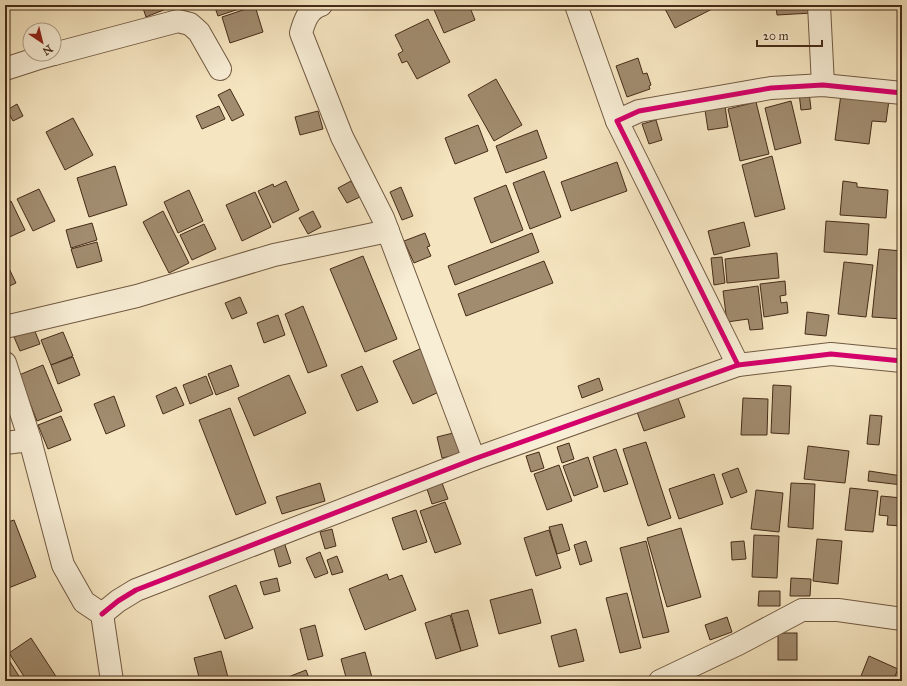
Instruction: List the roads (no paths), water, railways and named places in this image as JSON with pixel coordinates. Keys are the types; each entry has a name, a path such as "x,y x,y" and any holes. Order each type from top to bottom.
{"street":[{"path":"321,5 316,7 305,19 300,33 342,137 383,218 474,459"},
{"path":"576,5 617,121 738,365"},
{"path":"819,5 823,85"},
{"path":"62,52 178,21 190,24 200,32 220,69"},
{"path":"5,69 27,62"},
{"path":"617,121 639,111 771,88 823,85 902,93"},
{"path":"5,327 137,296 274,255 388,231"},
{"path":"102,614 136,590 474,459 738,365 831,354 902,361"},
{"path":"5,363 30,440 63,565 84,602 102,614 112,681"},
{"path":"5,443 30,440"},
{"path":"660,681 738,644 802,610 838,610 902,619"}]}
